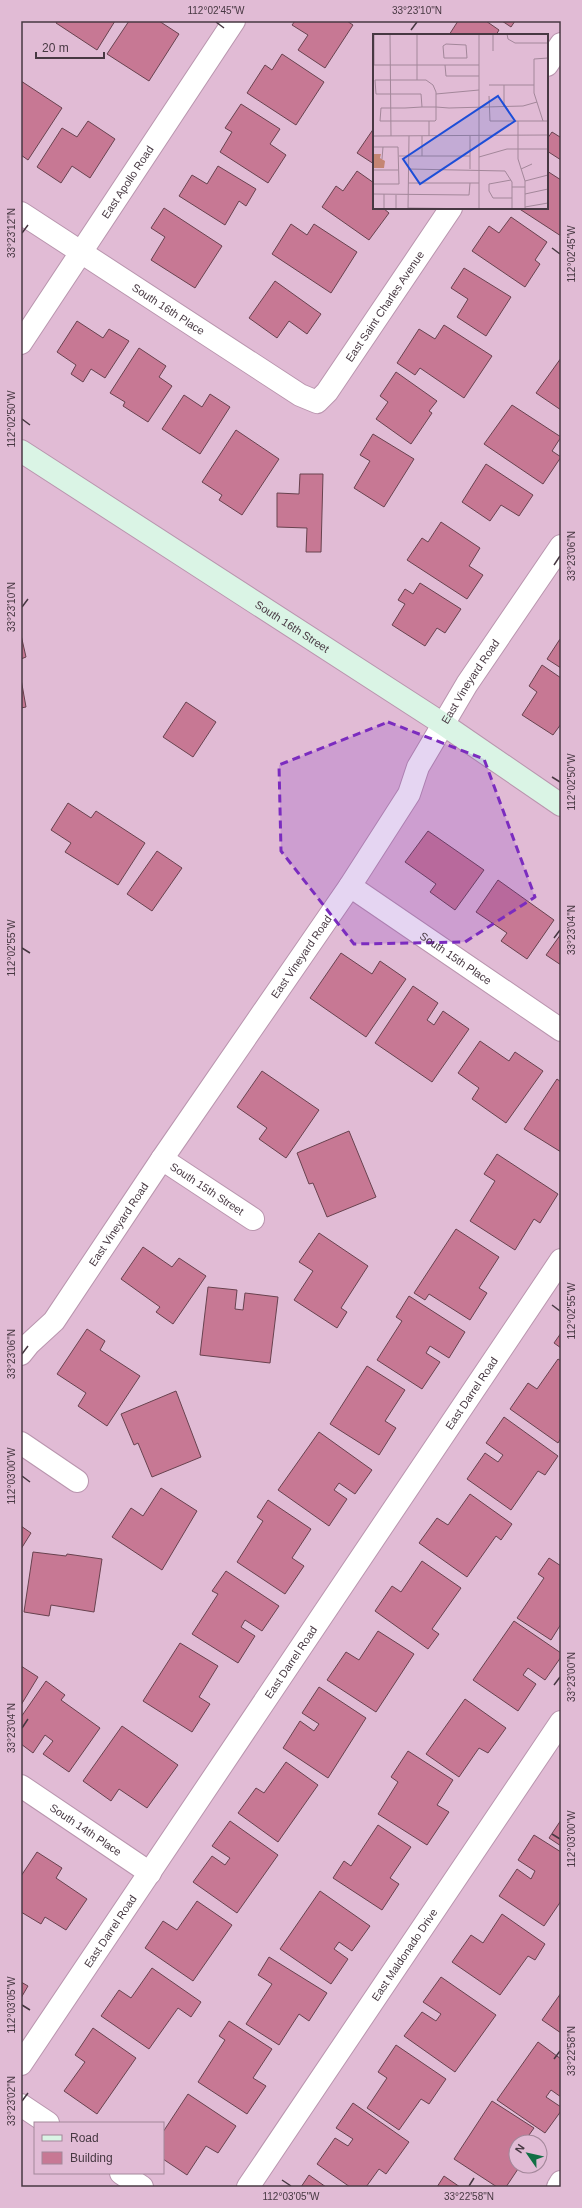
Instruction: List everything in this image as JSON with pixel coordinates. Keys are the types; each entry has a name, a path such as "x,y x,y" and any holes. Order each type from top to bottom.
{"main road":[{"name":"South 16th Street","path":"21,451 443,724 561,805"}],"street":[{"name":"East Apollo Road","path":"21,343 234,21"},
{"path":"548,64 561,44"},
{"name":"East Saint Charles Avenue","path":"317,402 327,392 450,209"},
{"name":"South 16th Place","path":"21,213 300,395 317,402"},
{"name":"East Vineyard Road","path":"21,1354 28,1344 54,1321 162,1159 350,886 409,794 418,767 467,684 561,546"},
{"name":"South 15th Place","path":"350,886 561,1030"},
{"name":"South 15th Street","path":"162,1159 253,1219"},
{"name":"East Darrel Road","path":"21,2064 561,1260"},
{"path":"21,1443 77,1481"},
{"name":"East Maldonado Drive","path":"248,2187 561,1722"},
{"name":"South 14th Place","path":"21,1786 150,1873"},
{"path":"21,2105 46,2122"},
{"path":"122,2174 142,2187"},
{"path":"558,2187 561,2182"}],"highlighted area":[{"path":"388,722 484,759 535,897 465,942 354,944 281,851 279,765"}],"building":[{"path":"57,21 115,21 97,50 56,23"},
{"path":"129,21 159,21 179,34 149,81 107,54"},
{"path":"295,21 347,21 353,25 325,68 298,50 308,35 292,25"},
{"path":"458,21 486,21 499,30 497,34 450,34"},
{"path":"502,21 515,21 511,27"},
{"path":"282,54 324,82 296,125 247,93 265,65 272,70"},
{"path":"21,81 62,108 28,160 21,155"},
{"path":"241,104 280,129 270,144 286,155 268,183 220,152 232,132 225,128"},
{"path":"88,121 115,139 90,178 72,166 61,183 37,167 62,128 77,137"},
{"path":"373,129 373,163 357,153"},
{"path":"552,132 560,137 561,135 561,160 548,152 548,138"},
{"path":"218,166 256,189 246,206 239,201 225,225 179,196 192,175 207,184"},
{"path":"357,171 373,182 373,209 384,209 389,213 369,240 322,207 336,186 343,191"},
{"path":"548,172 561,180 561,236 520,209 548,209"},
{"path":"164,208 222,246 195,288 151,260 165,237 151,228"},
{"path":"511,217 547,242 535,260 540,264 525,287 472,251 489,226 499,233"},
{"path":"291,224 307,235 314,224 357,252 331,293 272,254"},
{"path":"464,268 511,297 486,336 457,317 468,299 451,288"},
{"path":"275,281 321,314 307,334 289,321 277,338 249,318"},
{"path":"77,321 103,338 109,329 129,341 105,378 91,369 83,382 71,374 76,365 57,352"},
{"path":"444,325 492,356 464,398 420,368 415,375 397,363 419,329 435,339"},
{"path":"139,348 166,366 159,377 172,386 148,422 123,406 125,402 110,393"},
{"path":"561,358 561,410 536,393"},
{"path":"396,372 437,401 429,411 432,413 411,444 376,419 388,402 380,396"},
{"path":"210,394 230,407 200,454 162,429 184,395 202,407"},
{"path":"512,405 561,437 552,451 561,457 543,484 484,444"},
{"path":"236,430 279,459 242,515 219,500 222,495 202,482"},
{"path":"373,434 414,459 384,507 354,488 370,461 360,455"},
{"path":"486,464 533,495 519,516 501,505 490,521 462,502"},
{"path":"300,474 323,474 321,552 306,552 307,528 277,527 277,493 299,494"},
{"path":"441,522 480,548 469,566 483,575 467,599 407,560 422,538 428,542"},
{"path":"420,583 461,609 445,633 437,628 425,646 392,625 405,604 398,600 405,589 413,594"},
{"path":"21,635 26,657 21,659"},
{"path":"561,639 561,668 547,659"},
{"path":"542,665 561,678 561,724 553,735 522,715 537,692 529,686"},
{"path":"21,679 26,707 21,708"},
{"path":"186,702 216,722 193,757 163,737"},
{"path":"68,803 91,818 96,811 145,843 118,885 65,852 71,843 51,830"},
{"path":"428,831 484,870 455,910 430,892 436,884 405,862"},
{"path":"157,851 182,868 152,911 127,894"},
{"path":"498,880 554,920 527,959 501,941 507,933 476,912"},
{"path":"561,934 561,965 546,955"},
{"path":"341,953 372,974 380,961 406,979 366,1037 310,998"},
{"path":"413,986 438,1003 427,1020 434,1025 443,1011 469,1029 432,1082 375,1043"},
{"path":"480,1041 509,1061 515,1052 543,1071 506,1123 472,1099 479,1088 458,1073"},
{"path":"262,1071 319,1110 286,1158 259,1139 267,1128 237,1107"},
{"path":"557,1079 561,1082 561,1152 524,1129"},
{"path":"349,1131 376,1197 327,1217 313,1183 309,1184 297,1153"},
{"path":"497,1154 558,1194 540,1223 534,1219 515,1250 470,1221 495,1181 484,1174"},
{"path":"456,1229 499,1257 479,1288 487,1293 470,1320 429,1294 425,1300 414,1293"},
{"path":"319,1233 368,1266 341,1308 347,1312 337,1328 294,1300 313,1271 299,1262"},
{"path":"143,1247 172,1267 179,1258 206,1276 173,1324 156,1312 160,1307 121,1279"},
{"path":"208,1287 237,1290 235,1309 243,1310 245,1293 278,1297 270,1363 200,1355"},
{"path":"409,1296 465,1332 449,1358 430,1346 426,1353 440,1362 422,1389 377,1360 402,1321 396,1317"},
{"path":"87,1329 105,1341 100,1350 140,1376 107,1426 78,1406 86,1393 57,1374"},
{"path":"561,1333 561,1348 554,1343"},
{"path":"558,1359 561,1361 561,1438 558,1443 510,1409 528,1383 537,1389"},
{"path":"367,1366 405,1390 385,1421 396,1428 379,1455 330,1424"},
{"path":"176,1391 201,1457 152,1477 138,1443 134,1445 121,1414"},
{"path":"504,1417 558,1456 545,1475 538,1471 511,1510 467,1479 485,1453 498,1462 503,1455 486,1443"},
{"path":"319,1432 372,1470 355,1494 339,1483 334,1490 347,1499 329,1526 278,1490"},
{"path":"161,1488 197,1511 162,1570 112,1537 131,1508 143,1516"},
{"path":"470,1494 512,1524 501,1540 496,1536 467,1577 419,1543 437,1518 448,1525"},
{"path":"268,1500 311,1529 292,1558 304,1566 285,1594 237,1562 263,1521 257,1517"},
{"path":"21,1526 31,1533 21,1549"},
{"path":"33,1552 66,1556 67,1554 102,1559 94,1612 51,1605 49,1616 24,1612"},
{"path":"549,1558 561,1566 561,1624 551,1640 517,1618 544,1578 538,1574"},
{"path":"422,1561 461,1588 432,1629 439,1634 428,1649 375,1611 392,1586 401,1592"},
{"path":"226,1571 279,1606 262,1631 245,1620 241,1627 255,1636 238,1663 192,1634 218,1594 212,1591"},
{"path":"514,1621 561,1653 561,1657 545,1680 528,1668 523,1675 536,1684 518,1711 473,1680"},
{"path":"378,1631 414,1654 376,1712 327,1680 346,1652 359,1660"},
{"path":"180,1643 218,1666 199,1697 210,1704 192,1732 143,1701"},
{"path":"21,1666 38,1677 21,1705"},
{"path":"46,1681 65,1695 61,1700 100,1728 69,1772 43,1754 53,1741 45,1735 33,1753 21,1744 21,1717"},
{"path":"319,1687 366,1718 328,1778 283,1748 300,1721 314,1731 319,1724 302,1713"},
{"path":"465,1699 506,1728 488,1753 479,1748 459,1777 426,1754"},
{"path":"122,1726 178,1765 147,1808 119,1789 111,1801 83,1781"},
{"path":"408,1751 453,1780 437,1805 449,1812 427,1845 378,1814 398,1782 391,1777"},
{"path":"286,1762 318,1785 278,1842 238,1813 256,1788 264,1793"},
{"path":"561,1820 561,1846 549,1838"},
{"path":"230,1821 278,1855 237,1913 193,1882 212,1856 225,1865 230,1858 212,1846"},
{"path":"378,1825 411,1847 390,1878 399,1884 382,1910 333,1878 344,1861 351,1866"},
{"path":"534,1835 561,1852 561,1901 544,1926 499,1896 517,1869 531,1879 535,1871 518,1860"},
{"path":"37,1852 62,1868 56,1878 87,1899 66,1930 45,1917 41,1924 21,1912 21,1876"},
{"path":"320,1891 370,1926 352,1951 339,1942 334,1949 348,1959 331,1984 280,1949"},
{"path":"197,1901 232,1925 193,1981 145,1948 163,1921 177,1930"},
{"path":"502,1914 545,1944 535,1960 528,1956 500,1995 452,1962 471,1935 483,1943"},
{"path":"269,1957 327,1993 309,2021 299,2014 279,2045 246,2024 272,1984 258,1975"},
{"path":"152,1968 201,2002 191,2017 178,2008 149,2049 101,2016 119,1990 131,1998"},
{"path":"441,1977 496,2015 455,2072 404,2036 422,2012 436,2021 441,2014 423,2002"},
{"path":"21,1982 28,1986 21,1998"},
{"path":"561,1993 561,2033 542,2020"},
{"path":"229,2021 272,2049 253,2078 266,2086 247,2114 198,2082 225,2040 219,2036"},
{"path":"93,2028 136,2058 97,2114 64,2091 85,2062 75,2055"},
{"path":"538,2042 561,2059 561,2097 551,2090 546,2097 561,2107 561,2111 545,2133 497,2100"},
{"path":"396,2045 446,2079 429,2104 421,2099 399,2130 367,2108 387,2078 378,2072"},
{"path":"188,2094 236,2126 218,2153 206,2146 187,2175 164,2160 164,2130"},
{"path":"492,2101 534,2128 530,2134 508,2134 508,2174 515,2174 506,2187 497,2187 454,2159"},
{"path":"353,2103 409,2142 386,2174 379,2169 366,2187 350,2187 317,2164 335,2138 348,2146 353,2139 336,2128"},
{"path":"309,2175 326,2187 301,2187"},
{"path":"444,2176 460,2187 437,2187"}]}
